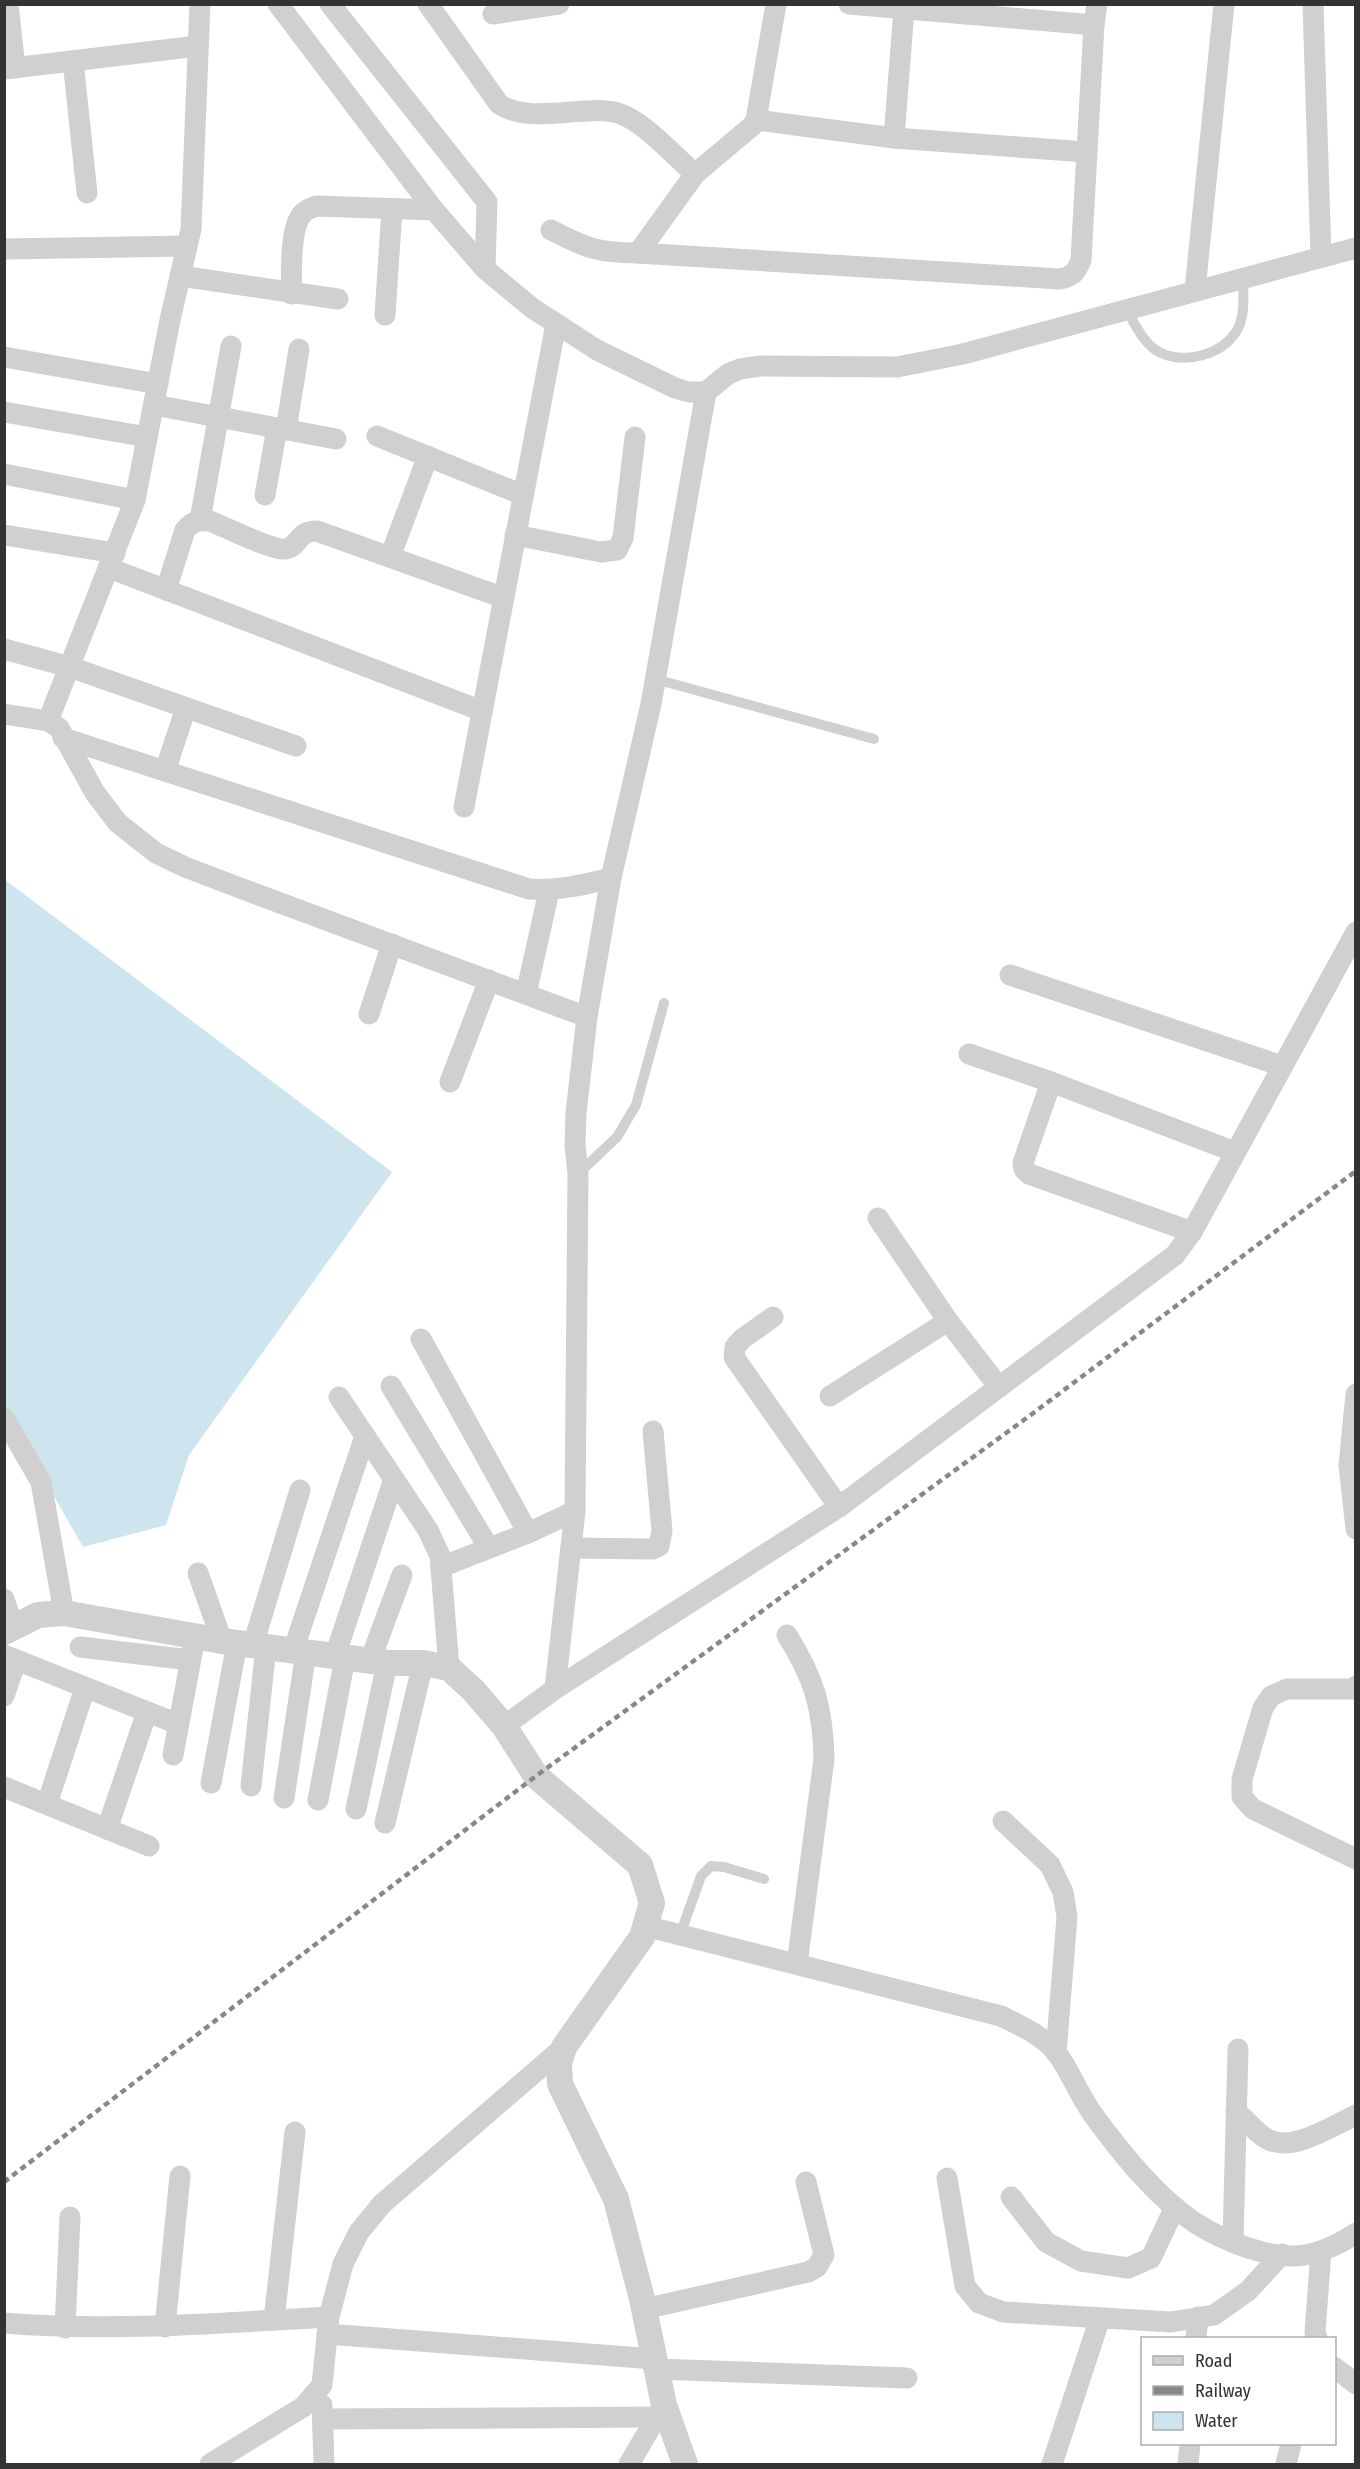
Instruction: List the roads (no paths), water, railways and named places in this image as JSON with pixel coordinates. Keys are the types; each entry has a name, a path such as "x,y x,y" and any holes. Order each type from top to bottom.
{"street":[{"path":"8,4 10,68 198,46"},
{"path":"48,721 135,500 191,229 200,4"},
{"path":"278,4 434,210 485,269 532,308 597,350 675,388 689,392 706,392 728,374 740,369 760,366 897,367 1002,344 1356,248"},
{"path":"330,4 487,202 489,210 485,269"},
{"path":"428,4 499,104 507,110 521,113 600,111 619,114 637,122 695,174"},
{"path":"493,14 559,4"},
{"path":"638,253 695,174 752,126 756,120 776,4"},
{"path":"551,230 585,248 611,253 1059,279 1070,277 1077,271 1081,260 1096,15 904,9 849,4"},
{"path":"1195,290 1224,4"},
{"path":"1313,4 1321,257"},
{"path":"894,138 904,9"},
{"path":"73,61 87,193"},
{"path":"756,120 894,138 1086,152"},
{"path":"291,294 294,234 298,219 304,212 316,206 434,210"},
{"path":"385,315 392,209"},
{"path":"4,249 187,246"},
{"path":"180,276 291,294 338,299"},
{"path":"464,807 556,324"},
{"path":"200,520 231,346"},
{"path":"265,495 299,349"},
{"path":"4,357 158,384"},
{"path":"555,1689 575,1511 578,1174 576,1113 587,1017 611,878 655,679 706,392"},
{"path":"154,405 336,439"},
{"path":"4,412 147,437"},
{"path":"377,436 524,495"},
{"path":"515,536 601,552 617,550 624,538 635,437"},
{"path":"390,557 428,456"},
{"path":"4,474 135,500"},
{"path":"166,590 185,530 190,523 200,520 210,521 272,547 284,549 292,546 300,535 307,531 316,531 504,598"},
{"path":"4,535 112,561 166,590 482,711"},
{"path":"4,649 70,667 296,746"},
{"path":"165,771 186,708"},
{"path":"4,714 48,721 59,728 95,793 118,823 156,853 185,867 587,1017"},
{"path":"63,738 529,889 549,891 568,889 611,878"},
{"path":"526,994 549,891"},
{"path":"504,1726 555,1689 839,1507 1175,1256 1192,1232 1356,932"},
{"path":"369,1014 392,944"},
{"path":"1010,975 1282,1066"},
{"path":"450,1082 489,980"},
{"path":"969,1054 1051,1082 1235,1152"},
{"path":"1051,1082 1023,1163 1024,1169 1029,1174 1192,1232"},
{"path":"878,1218 948,1320 999,1387"},
{"path":"773,1317 742,1339 735,1347 734,1357 839,1507"},
{"path":"830,1396 948,1320"},
{"path":"421,1339 528,1533"},
{"path":"391,1386 489,1548"},
{"path":"1356,1394 1349,1465 1356,1529"},
{"path":"339,1397 428,1530 440,1556 449,1668"},
{"path":"4,1418 41,1482 64,1613"},
{"path":"571,1548 652,1549 659,1546 662,1531 653,1431"},
{"path":"285,1798 300,1652 365,1436"},
{"path":"318,1800 359,1660 394,1479"},
{"path":"211,1783 244,1644 300,1490"},
{"path":"441,1567 528,1533 575,1511"},
{"path":"198,1573 244,1644 251,1786"},
{"path":"356,1809 359,1660 402,1575"},
{"path":"4,1599 9,1629 38,1616 64,1613 192,1649"},
{"path":"787,1635 802,1660 818,1699 825,1759 797,1964"},
{"path":"80,1647 192,1649 244,1644 359,1660 423,1663 449,1668 473,1690 504,1726 536,1776 640,1864 652,1903 642,1937 564,2047 382,2204 358,2232 343,2264 328,2326 322,2385 324,2464"},
{"path":"172,1755 192,1649"},
{"path":"4,1695 10,1658 178,1724"},
{"path":"385,1822 423,1663"},
{"path":"1356,1686 1353,1689 1335,1690 1287,1689 1271,1696 1263,1708 1242,1779 1242,1797 1253,1809 1356,1859"},
{"path":"47,1804 85,1688"},
{"path":"107,1829 147,1712"},
{"path":"4,1787 149,1845"},
{"path":"1003,1821 1050,1865 1063,1892 1067,1917 1056,2053"},
{"path":"645,1926 1001,2016 1033,2031 1056,2053 1093,2115 1140,2172 1175,2207 1214,2234 1255,2250 1292,2256 1321,2251 1356,2233"},
{"path":"564,2047 559,2063 560,2084 616,2199 644,2309 655,2364 661,2411 685,2464"},
{"path":"1233,2241 1238,2049"},
{"path":"1236,2111 1265,2138 1276,2143 1291,2144 1356,2115"},
{"path":"274,2320 295,2132"},
{"path":"165,2327 180,2176"},
{"path":"947,2178 964,2286 979,2303 1003,2312 1171,2322 1214,2315 1248,2291 1282,2254"},
{"path":"644,2309 808,2272 817,2268 824,2255 806,2182"},
{"path":"1011,2197 1046,2242 1081,2261 1128,2268 1151,2258 1175,2207"},
{"path":"65,2328 70,2217"},
{"path":"1316,2336 1321,2251"},
{"path":"1197,2337 1198,2317"},
{"path":"1052,2464 1100,2318"},
{"path":"4,2323 65,2328 165,2327 274,2320 655,2364 907,2378"},
{"path":"1336,2368 1356,2384"},
{"path":"210,2464 303,2407 322,2385"},
{"path":"323,2419 661,2411"},
{"path":"629,2464 661,2411"},
{"path":"1188,2464 1190,2445"},
{"path":"1286,2464 1291,2445"}],"lane":[{"path":"1127,310 1143,337 1161,353 1189,358 1216,351 1237,332 1243,309 1243,278"},
{"path":"655,679 874,739"},
{"path":"578,1174 617,1137 636,1105 664,1003"},
{"path":"680,1935 701,1876 711,1866 724,1867 764,1879"}],"water":[{"path":"4,879 392,1172 189,1455 166,1525 83,1547 5,1410"}],"railway":[{"path":"4,2182 536,1776 1028,1417 1356,1171"}]}
